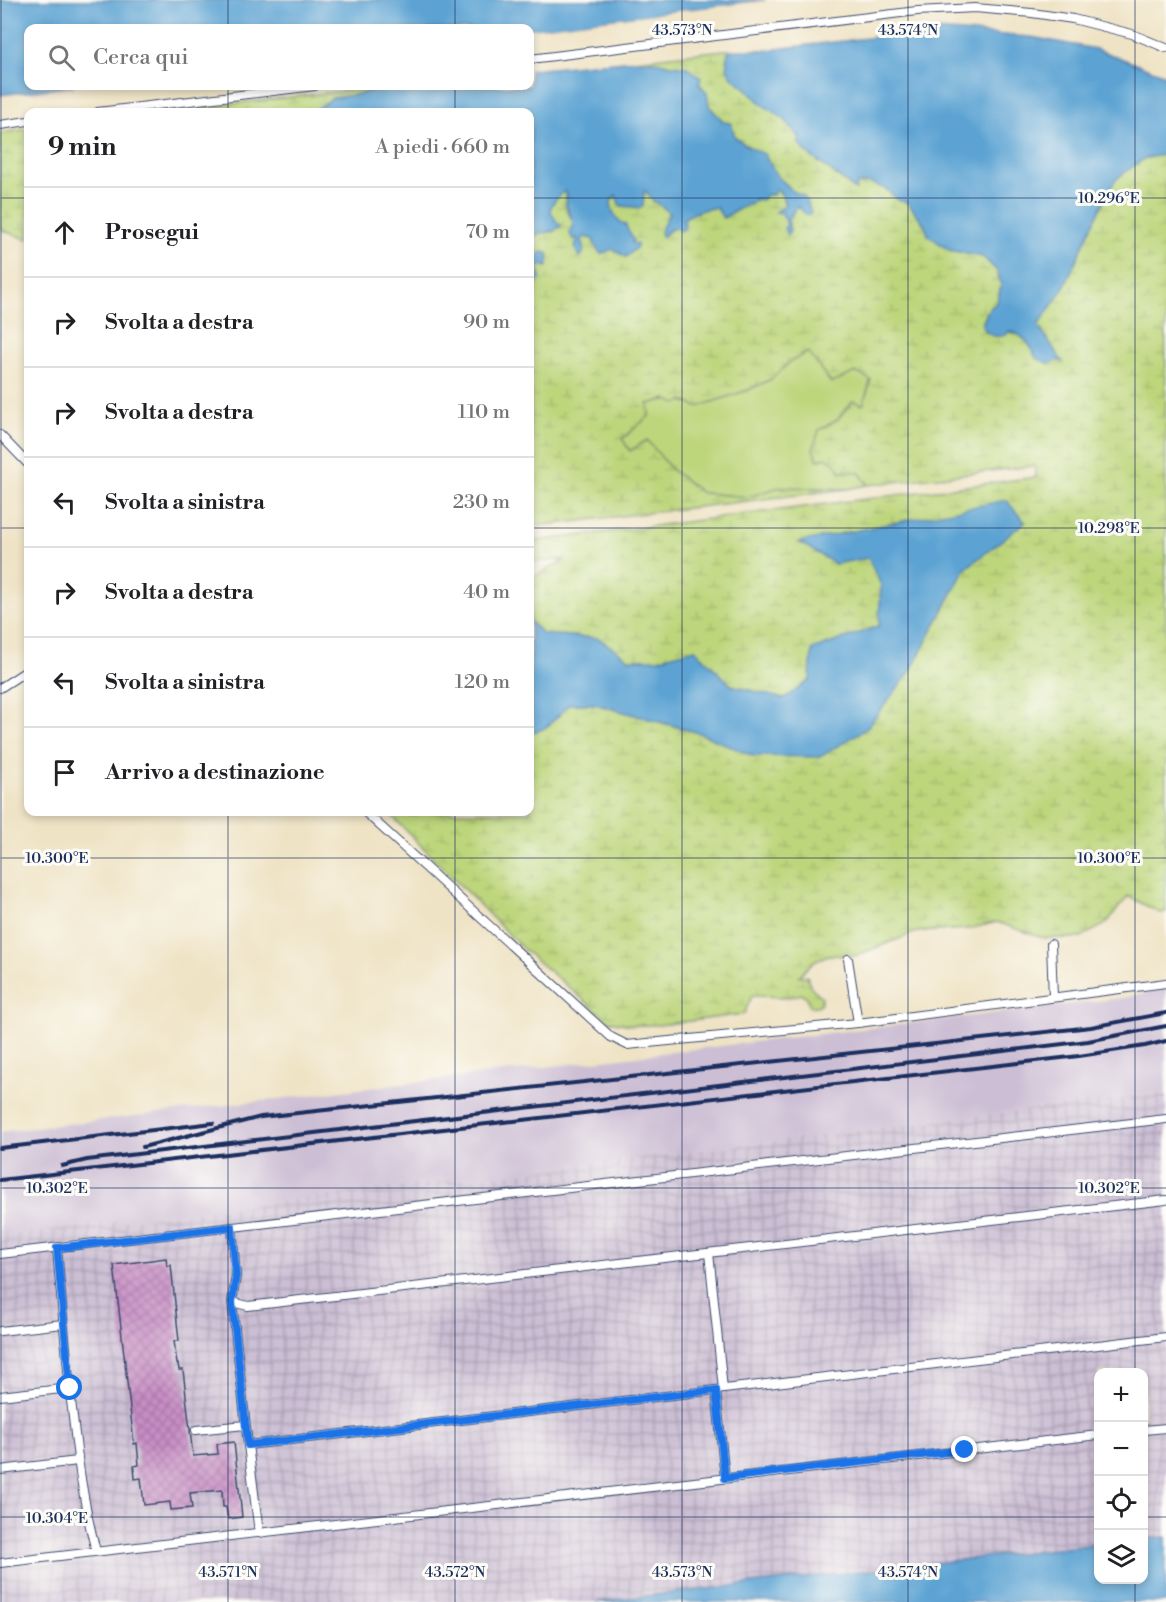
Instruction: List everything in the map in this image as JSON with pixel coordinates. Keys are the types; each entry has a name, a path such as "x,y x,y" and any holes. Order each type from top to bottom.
{"lane":[{"path":"534,59 917,11 975,8 1073,19 1132,34 1166,48"},
{"path":"131,108 282,90"},
{"path":"0,125 24,122"},
{"path":"0,435 24,460"},
{"path":"0,688 24,673"},
{"path":"369,816 611,1037 627,1045 858,1023 1166,983"},
{"path":"1051,944 1053,997"},
{"path":"848,958 858,1023"},
{"path":"0,1254 1166,1119"},
{"path":"232,1302 248,1306 1166,1200"},
{"path":"232,1227 236,1276 232,1302 245,1425 260,1533"},
{"path":"57,1248 78,1461 86,1514 96,1551"},
{"path":"709,1252 725,1478"},
{"path":"0,1331 63,1324"},
{"path":"248,1445 1166,1337"},
{"path":"0,1396 70,1388"},
{"path":"196,1430 245,1425"},
{"path":"1148,1430 1166,1428"},
{"path":"0,1563 1094,1436"},
{"path":"0,1470 78,1461"}],"shaded area":[{"path":"1166,988 1166,1093 0,1236 0,1132 1123,998"},
{"path":"1166,1093 1166,1537 1148,1539 1148,1368 1094,1368 1094,1544 595,1602 0,1602 0,1236"}],"green space":[{"path":"734,50 728,52 728,63 739,83 760,103 784,119 800,138 799,143 808,154 855,190 857,184 870,183 886,189 898,200 908,203 925,225 928,235 949,250 983,257 998,272 1001,286 997,302 988,310 982,324 984,330 1009,332 1022,337 1036,358 1062,361 1038,326 1064,287 1115,180 1143,159 1166,154 1166,912 1160,913 1128,896 1106,924 1079,938 1043,938 997,922 968,929 917,932 854,956 828,955 814,961 799,976 807,976 811,987 822,997 820,1005 810,1007 807,997 802,994 789,997 752,996 744,1014 659,1025 632,1025 609,1021 524,950 392,816 534,816 534,731 547,726 569,704 595,704 699,733 753,756 910,672 965,569 1025,522 800,542 835,564 868,557 881,585 879,626 812,650 810,680 784,699 731,685 695,649 658,659 629,659 598,638 543,634 534,626 534,577 566,559 534,562 534,541 1037,477 1034,466 868,485 859,472 841,472 836,464 826,457 818,460 813,449 819,430 837,420 853,401 863,405 871,380 856,372 831,383 808,352 790,362 771,379 748,390 697,407 683,400 677,404 665,399 648,404 649,416 622,439 630,451 647,440 672,470 702,493 748,497 780,487 847,489 534,527 534,287 537,283 538,268 542,265 547,267 549,256 534,257 534,235 536,233 554,232 559,224 554,220 550,211 556,199 564,191 566,192 567,212 574,222 578,240 584,246 582,240 584,237 593,239 596,248 613,249 622,255 632,243 627,229 613,211 611,201 617,194 622,206 643,206 644,191 647,191 657,204 663,206 669,213 664,225 664,236 683,219 694,213 708,208 717,208 723,218 776,189 782,195 785,205 782,212 790,231 788,220 804,196 792,191 778,177 764,154 735,137 731,123 724,122 709,106 707,93 687,67 635,60"},
{"path":"355,90 376,90 332,98 317,108 204,108"},
{"path":"24,130 24,238 4,231 0,227 0,133"},
{"path":"808,352 871,379 863,405 853,401 837,420 820,430 826,457 837,464 841,472 859,472 868,485 847,489 780,487 748,497 702,493 672,470 647,441 630,451 622,439 649,416 648,404 673,400 684,401 697,407 748,390 771,379 790,362"}],"water":[{"path":"0,0 766,0 534,29 534,24 24,24 24,90 41,90 0,95"},
{"path":"936,30 1031,37 1096,49 1166,75 1166,154 1143,159 1115,180 1064,287 1038,326 1063,362 1057,360 1050,364 1036,358 1026,341 1014,332 1009,331 1006,335 998,336 989,334 982,325 988,310 997,302 1001,286 998,272 983,257 949,250 928,235 925,225 908,203 898,200 886,189 870,183 857,184 856,190 808,154 799,143 800,138 784,119 760,103 731,76 727,69 728,52 734,50 766,50"},
{"path":"635,60 687,67 701,78 699,84 707,93 709,106 724,122 731,123 735,137 764,154 778,177 792,191 804,196 811,212 808,216 797,206 788,220 790,231 787,234 784,229 787,224 782,213 776,212 785,205 782,195 776,189 773,195 766,195 762,200 755,199 751,205 747,204 723,218 717,208 694,213 683,219 684,229 681,231 675,228 668,230 664,236 661,236 660,232 669,213 651,199 646,191 643,206 640,208 622,206 616,195 611,201 613,212 619,221 625,224 633,240 632,243 637,244 637,247 626,257 613,249 601,254 593,239 584,237 582,240 583,254 580,257 575,249 578,240 577,238 574,240 570,233 573,223 566,205 565,191 555,200 551,208 553,216 561,226 553,231 534,236 534,108 319,108 332,98 376,90 534,90 534,70"},
{"path":"542,252 548,253 548,267 542,265 538,268 540,279 534,287 534,256"},
{"path":"1006,500 1025,522 965,569 910,672 866,729 820,757 753,756 699,733 595,704 569,704 547,726 534,731 534,626 543,634 598,638 629,659 658,659 695,649 731,685 784,699 810,680 812,650 879,626 881,585 868,558 835,564 799,542"},
{"path":"1166,1537 1166,1602 595,1602 1094,1544 1094,1584 1148,1584 1148,1539"}],"pier":[{"path":"769,0 766,3 534,32 534,29"}],"building":[{"path":"166,1258 167,1266 171,1265 179,1341 174,1341 177,1364 179,1370 183,1370 193,1456 218,1454 217,1444 234,1442 242,1517 228,1519 226,1507 223,1507 222,1490 190,1493 192,1508 171,1510 170,1502 144,1505 141,1478 135,1479 134,1466 139,1465 137,1443 134,1444 114,1265"}],"railway":[{"path":"143,1147 261,1117 1091,1027 1166,1013"},
{"path":"62,1166 87,1160 1088,1041 1166,1026"},
{"path":"0,1180 1079,1056 1166,1041"},
{"path":"0,1148 213,1123"}],"route":[{"path":"70,1388 57,1248 232,1227 236,1276 232,1302 248,1445 716,1390 725,1478 965,1450"}]}
